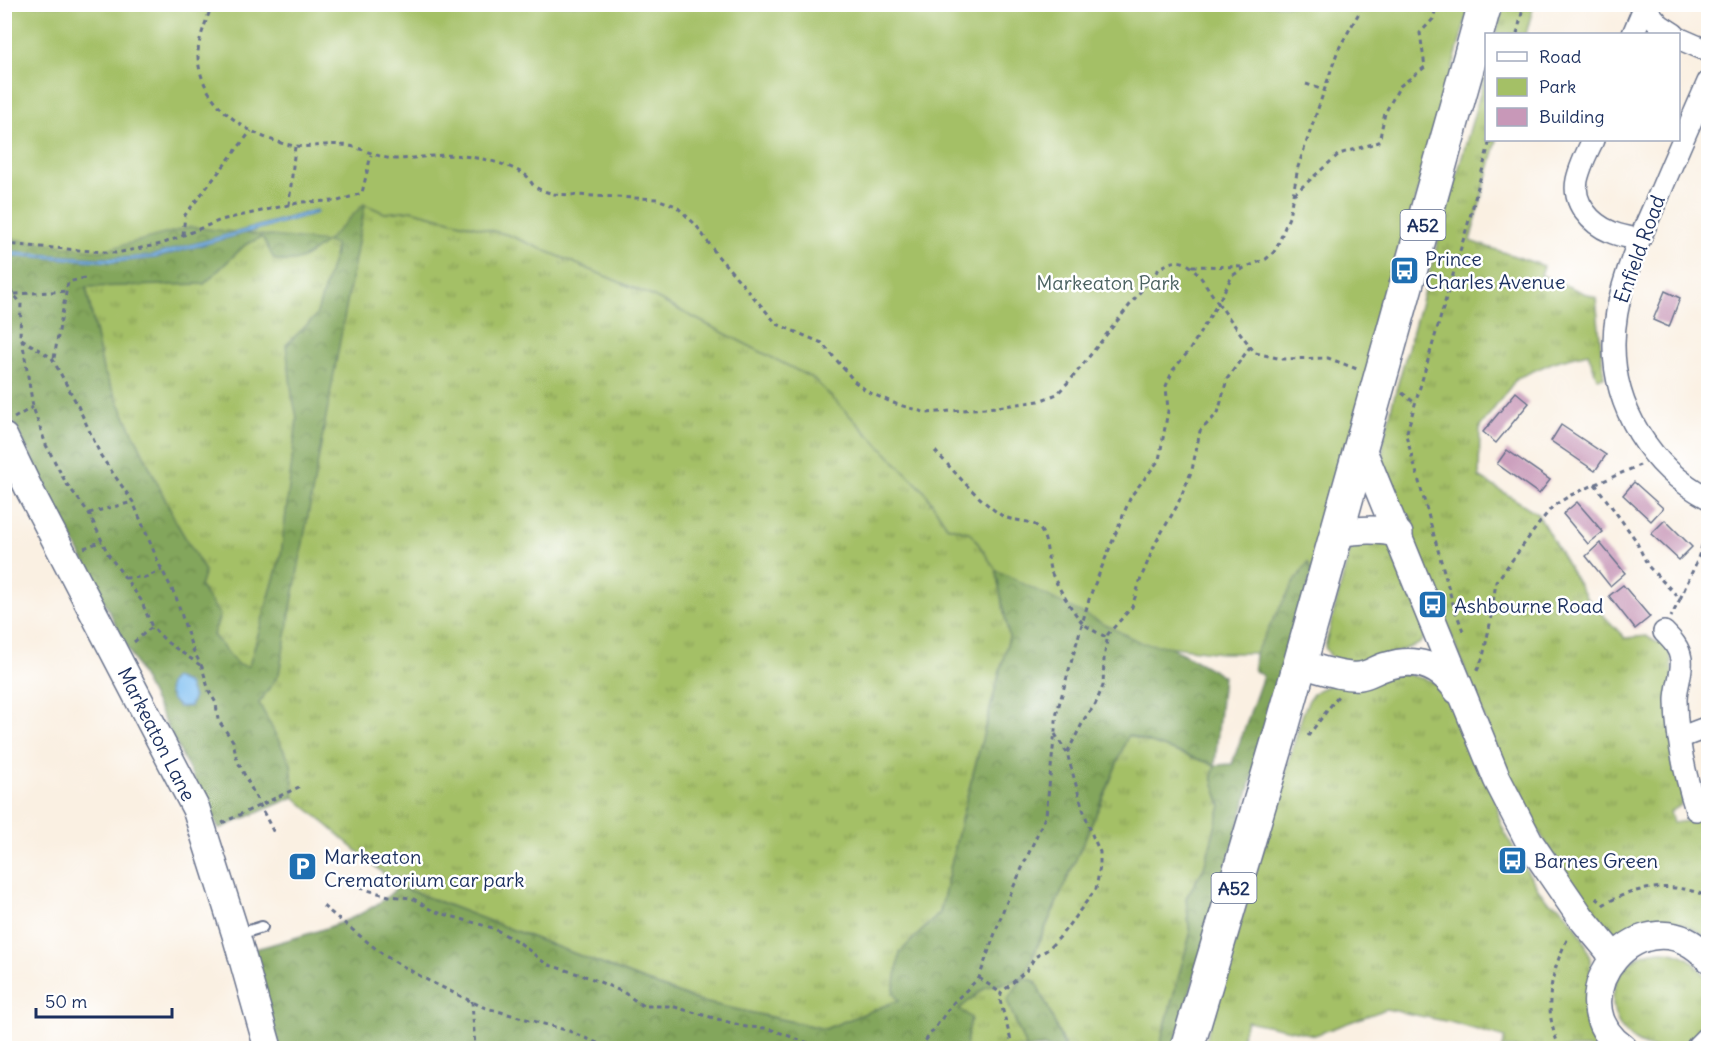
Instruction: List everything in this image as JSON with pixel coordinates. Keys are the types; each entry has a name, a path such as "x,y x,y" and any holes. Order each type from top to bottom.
{"highway":[{"name":"A52","path":"1187,1048 1300,663 1485,4"}],"street":[{"path":"1633,33 1642,6 1660,25 1672,33"},
{"path":"1680,39 1708,51"},
{"name":"Enfield Road","path":"1708,82 1639,240 1618,300 1615,320 1615,367 1618,386 1625,406 1655,457 1683,483 1708,498"},
{"path":"1593,141 1576,181 1581,207 1596,223 1611,232 1639,240"},
{"name":"Markeaton Lane","path":"4,437 196,809 236,935 268,1048"},
{"path":"1361,446 1497,779 1530,843 1580,916 1614,957"},
{"path":"1337,533 1385,530 1398,534"},
{"path":"1664,632 1676,642 1681,660 1676,699 1679,738 1685,775 1696,810"},
{"path":"1300,663 1342,674 1361,676 1395,664 1424,663 1442,673 1467,706"},
{"path":"1679,738 1708,727"},
{"path":"1623,1048 1610,1036 1599,1010 1601,982 1614,957 1636,941 1664,936 1690,943 1708,958"},
{"path":"1700,1048 1708,1040"}],"lane":[{"path":"236,935 262,927"}],"path":[{"path":"212,4 198,51 204,80 216,102 231,117 251,131 271,140 295,146 342,145 396,159 449,154 465,156 496,163 524,174 539,189 554,194 657,199 669,202 696,225 717,255 777,324 822,343 855,382 870,393 896,404 927,413 1008,406 1039,401 1057,394 1155,273 1162,266 1176,261 1192,266 1255,353 1272,358 1296,360 1328,358 1381,378"},
{"path":"899,1048 921,1047 954,1002 979,978 1004,908 1046,814 1057,712 1090,596 1131,496 1159,460 1168,411 1166,386 1173,370 1189,351 1232,276 1266,259 1274,252 1289,217 1298,167 1338,50 1364,4"},
{"path":"1293,195 1339,154 1379,142 1385,112 1400,86 1425,67 1420,33 1433,19 1437,4"},
{"path":"1516,33 1524,4"},
{"path":"1306,84 1324,90"},
{"path":"183,235 185,215 251,131"},
{"path":"1464,633 1453,603 1406,435 1472,210 1490,141"},
{"path":"289,205 295,146"},
{"path":"4,244 116,253 162,244 221,220 302,202 338,201 362,193 371,154"},
{"path":"1192,266 1246,267"},
{"path":"53,360 68,282 89,277"},
{"path":"4,283 21,303 20,338 33,407 46,445 66,483 89,513 108,554 141,600 152,627 168,643 202,667"},
{"path":"14,294 67,291"},
{"path":"22,339 53,360 101,456 133,502 176,597 192,648 216,703 218,720 233,741 237,760 274,833"},
{"path":"1067,753 1085,718 1095,705 1103,686 1108,634 1132,607 1140,578 1156,542 1177,506 1192,470 1200,431 1218,413 1227,379 1250,347"},
{"path":"4,422 33,407"},
{"path":"935,451 974,492 1002,516 1014,521 1028,522 1039,529 1048,550 1050,570 1082,623 1108,638"},
{"path":"1477,670 1483,657 1496,582 1553,506 1583,489 1655,457"},
{"path":"1595,484 1635,539 1648,566 1680,599"},
{"path":"89,513 133,502"},
{"path":"1664,632 1697,561 1708,528"},
{"path":"125,578 146,576 162,570"},
{"path":"1474,662 1480,679"},
{"path":"1303,743 1340,694"},
{"path":"1013,1048 1000,993 1027,970 1035,957 1047,950 1059,938 1096,889 1101,866 1100,852 1082,806 1067,753 1054,733"},
{"path":"204,831 299,787"},
{"path":"360,888 389,896 412,898 433,911 493,928 520,943 546,964 588,977 623,992 643,1006 671,1006 746,1027 767,1028 811,1044 813,1048"},
{"path":"1594,897 1604,904"},
{"path":"323,906 385,956 472,1001 569,1031 609,1048"},
{"path":"1563,930 1569,937"},
{"path":"979,978 1000,993"},
{"path":"472,1001 475,1048"}],"green space":[{"path":"1504,4 1534,5 1526,33 1496,33"},
{"name":"Markeaton Park","path":"4,5 1470,5 1312,573 1308,562 1294,582 1255,653 1221,653 1142,643 996,570 971,533 947,526 925,492 814,379 650,295 509,235 411,210 385,213 364,204 326,242 190,227 101,251 5,238"},
{"path":"1485,76 1485,141 1497,141 1470,241 1544,266 1541,275 1596,298 1604,377 1597,378 1588,353 1556,361 1517,378 1480,427 1479,477 1537,513 1586,597 1625,638 1646,636 1656,642 1666,643 1670,647 1684,800 1680,806 1670,812 1673,823 1708,818 1708,938 1690,928 1669,923 1655,923 1623,931 1609,931 1573,887 1513,790 1383,465 1383,444 1393,401"},
{"path":"372,183 789,340 961,491 947,526 925,492 814,379 650,295 509,235 411,210 385,213 365,204 279,674 259,703 291,764 294,797 219,829 5,405 5,238","holes":["262,237 274,259 296,261 326,242 335,244 335,253 316,316 286,345 297,418 281,555 249,666 238,665 213,635 220,615 200,587 205,571 176,522 103,370 86,287 204,284 245,245"]},
{"path":"364,204 385,213 411,210 509,235 650,295 814,379 925,492 947,526 971,533 996,570 1009,637 963,812 940,913 900,952 900,1000 825,1029 698,1001 398,886 294,797 291,764 238,666 213,635 220,615 200,587 204,571 176,522 103,370 86,286 204,284 245,245 263,236"},
{"path":"1375,540 1394,547 1426,631 1419,644 1357,667 1341,664 1331,657 1325,647 1350,549 1361,543"},
{"path":"991,546 1223,676 1215,765 1128,735 1107,789 1023,978 1035,981 1065,1048 1026,1048 1007,1000 1022,979 986,987 959,1009 971,1018 965,1048 380,1048 379,1046 375,1048 280,1048 252,950 310,934 350,919 385,899 398,886 698,1001 825,1029 899,1000 893,994 900,952 940,913 963,812 1009,637"},
{"path":"1309,561 1312,573 1174,1048 1159,1048 1190,935 1186,898 1204,868 1221,806 1212,777 1215,765 1232,764 1263,676 1254,670 1255,653 1294,582"},
{"path":"1393,671 1444,684 1497,803 1500,821 1507,837 1543,895 1567,914 1585,943 1591,973 1587,1009 1589,1021 1593,1034 1603,1048 1501,1048 1505,1038 1450,1022 1386,1009 1315,1035 1247,1021 1239,1048 1203,1048 1307,705 1313,694 1327,686"},
{"path":"1128,735 1215,765 1212,777 1221,806 1204,868 1186,898 1190,935 1159,1048 1065,1048 1035,981 1023,979 1107,789"},
{"path":"1662,951 1672,952 1689,959 1703,973 1710,990 1710,1010 1703,1027 1689,1041 1672,1048 1662,1049 1652,1048 1635,1041 1621,1027 1614,1010 1613,1000 1614,990 1621,973 1635,959 1652,952"},
{"path":"1023,979 1007,1000 1026,1048 965,1048 971,1018 959,1009 986,987"}],"water":[{"path":"316,210 317,213 155,258 114,262 5,255 5,252 96,258 150,256"},
{"path":"174,678 188,684 193,698 190,706 179,707 173,701 168,689"}],"building":[{"path":"1665,291 1680,298 1669,327 1653,320"},
{"path":"1516,392 1529,403 1496,443 1483,432"},
{"path":"1561,425 1606,455 1595,471 1551,441"},
{"path":"1507,450 1550,480 1539,494 1497,464"},
{"path":"1634,482 1663,508 1651,521 1623,495"},
{"path":"1577,502 1603,532 1588,544 1563,514"},
{"path":"1665,520 1692,547 1679,560 1651,534"},
{"path":"1600,543 1625,573 1610,586 1586,556"},
{"path":"1623,585 1650,617 1635,629 1609,596"}],"place":[{"name":"Prince Charles Avenue","path":"1404,270"},
{"name":"Ashbourne Road","path":"1433,605"},
{"name":"Barnes Green","path":"1513,860"},
{"name":"Markeaton Crematorium car park","path":"303,867"}]}
